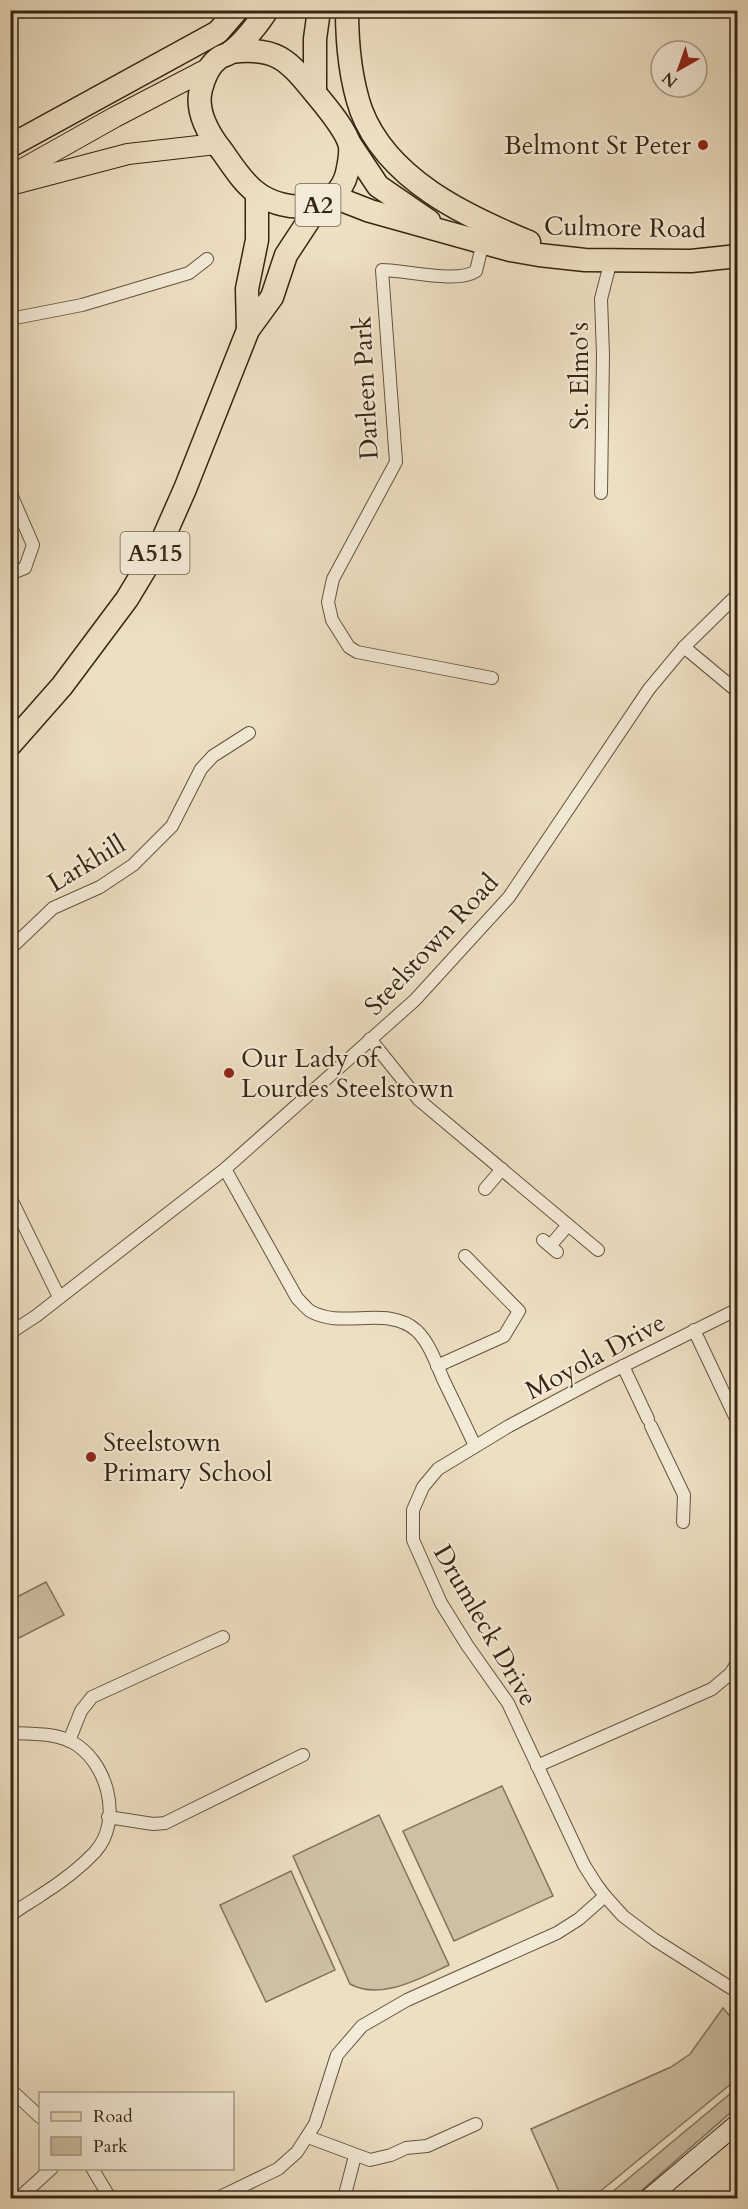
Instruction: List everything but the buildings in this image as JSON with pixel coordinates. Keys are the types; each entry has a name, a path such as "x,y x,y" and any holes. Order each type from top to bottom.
{"highway":[{"path":"10,146 218,32 237,10"},
{"path":"209,68 218,58 231,52 267,10"},
{"path":"315,92 315,39 319,10"},
{"path":"347,10 347,36 353,81 362,111 383,148 427,190 449,204 505,232 569,259"},
{"name":"A2","path":"209,68 200,91 200,106 205,125 216,144 257,193 286,206 303,207 329,200 345,181 350,162 350,144 336,120 315,92 284,58 250,49 231,52"},
{"name":"Culmore Road","path":"350,144 378,186 442,230"},
{"name":"A515","path":"248,330 247,290 257,240 257,193"},
{"name":"Culmore Road","path":"329,200 510,250 569,259 691,261 738,256"},
{"name":"A515","path":"10,745 62,686 127,599 162,541 248,330 272,297 286,255 311,217 329,200"}],"main road":[{"path":"10,176 209,68"},
{"path":"10,185 128,154 216,144"},
{"path":"649,2199 737,2125"}],"street":[{"name":"Darleen Park","path":"483,242 476,272 470,276 382,270 396,462 333,579 328,602 332,620 349,647 357,652 492,678"},
{"path":"10,319 82,305 189,273 207,259"},
{"name":"St. Elmo's","path":"601,493 603,355 601,299 611,260"},
{"path":"10,492 33,545 25,568 10,574"},
{"name":"Steelstown Road","path":"10,1333 225,1169 416,1000 509,897 642,699 684,647 738,594"},
{"path":"684,647 738,692"},
{"name":"Larkhill","path":"10,949 53,908 100,887 133,865 172,826 201,769 213,756 249,733"},
{"path":"370,1039 419,1100 598,1250"},
{"path":"225,1169 282,1273 297,1298 310,1311 348,1318 379,1317 404,1322 417,1332 430,1349 475,1446"},
{"path":"485,1189 502,1169"},
{"path":"10,1197 59,1297"},
{"path":"550,1246 568,1225"},
{"path":"437,1366 504,1336 519,1311 465,1256"},
{"name":"Moyola Drive","path":"475,1446 623,1366 738,1309"},
{"path":"694,1330 738,1423"},
{"path":"623,1366 684,1495 682,1522"},
{"name":"Drumleck Drive","path":"475,1446 438,1469 423,1487 413,1510 413,1540 441,1603 508,1703 584,1865 604,1896 623,1916 655,1940 731,1988 738,1989"},
{"path":"69,1741 81,1711 92,1697 224,1637"},
{"path":"537,1766 712,1689 731,1673 738,1661"},
{"path":"10,1916 74,1872 96,1851 105,1836 108,1817 108,1797 100,1770 87,1753 69,1741 46,1735 13,1734"},
{"path":"108,1817 153,1824 165,1823 303,1755"},
{"path":"218,2199 278,2169 297,2152 315,2124 337,2055 362,2026 407,2000 557,1933 579,1919 604,1896"},
{"path":"10,2089 39,2115"},
{"path":"308,2137 370,2160 406,2148 427,2146 476,2124"},
{"path":"344,2199 355,2156"},
{"path":"19,2199 51,2170"},
{"path":"93,2170 110,2199"}],"green space":[{"path":"46,1582 64,1615 11,1642 11,1600"},
{"path":"502,1786 553,1896 454,1941 403,1831"},
{"path":"379,1815 449,1965 401,1986 375,1990 362,1989 350,1984 293,1856"},
{"path":"291,1871 335,1970 266,2002 220,1905"},
{"path":"723,2008 737,2024 737,2079 592,2198 562,2198 531,2129 671,2067 690,2054"},
{"path":"737,2088 737,2107 633,2198 605,2198"}],"place":[{"name":"Belmont St Peter","path":"703,145"},
{"name":"Our Lady of Lourdes Steelstown","path":"229,1073"},
{"name":"Steelstown Primary School","path":"91,1457"}]}
